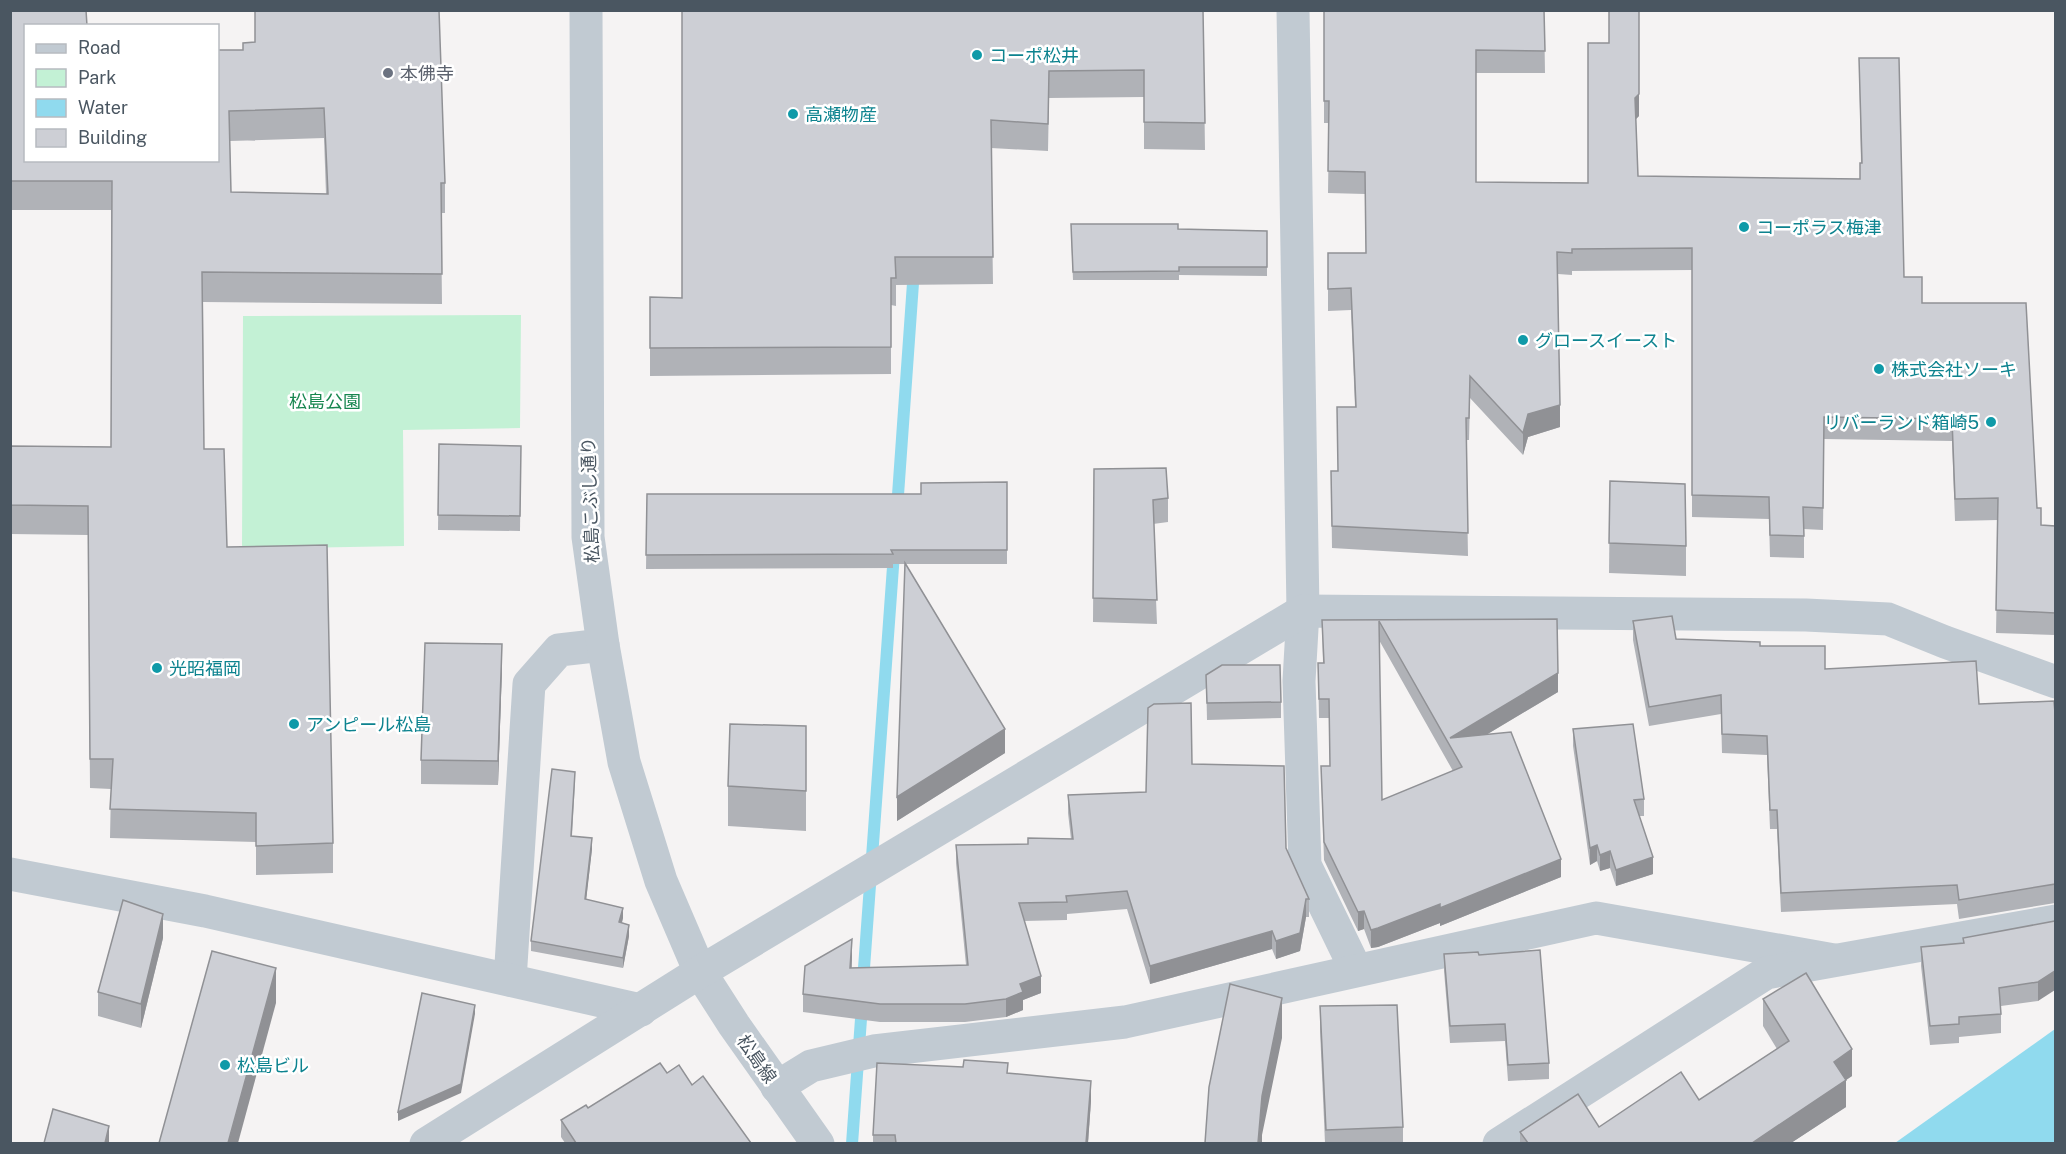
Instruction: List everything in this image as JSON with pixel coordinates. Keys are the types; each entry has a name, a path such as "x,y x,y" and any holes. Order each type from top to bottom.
{"street":[{"name":"松島こぶし通り","path":"586,10 588,537 603,645 624,762 661,881 700,972"},
{"path":"1293,10 1302,611 1299,681 1305,865 1356,970"},
{"path":"426,1143 700,972 1302,611 1794,615 1888,619 2055,682"},
{"path":"510,980 529,684 559,650 603,645"},
{"path":"10,874 205,911 641,1010"},
{"path":"777,1087 811,1066 874,1051 1125,1022 1596,918 1834,960"},
{"path":"1499,1143 1766,973 2055,921"},
{"name":"松島線","path":"700,972 777,1087 818,1143"}],"green space":[{"name":"松島公園","path":"521,315 520,428 403,430 404,546 242,549 243,316"}],"water":[{"path":"2055,1029 2055,1143 1895,1143"}],"building":[{"path":"10,10 86,10 87,24 24,24 24,162 219,162 219,50 243,50 243,43 255,42 255,10 439,10 445,183 441,183 442,274 202,272 204,449 224,449 227,547 327,545 333,843 256,846 256,813 110,809 113,759 90,759 88,506 10,505 10,446 111,447 112,181 10,181","holes":["324,108 328,194 231,192 229,111"]},
{"path":"682,10 1203,10 1205,123 1144,122 1144,70 1049,71 1048,124 991,120 993,257 895,257 896,278 891,278 891,347 650,348 650,297 682,298"},
{"path":"1324,10 1544,10 1545,51 1476,50 1476,182 1588,183 1588,43 1609,43 1609,10 1639,10 1639,94 1635,98 1638,176 1860,179 1860,163 1862,163 1859,58 1899,58 1904,277 1922,277 1922,303 2026,303 2037,508 2041,508 2041,525 2055,526 2055,613 1996,610 1998,498 1955,499 1952,419 1824,417 1823,508 1803,507 1804,536 1770,535 1769,497 1692,495 1692,248 1572,249 1572,253 1557,252 1560,405 1528,414 1523,433 1470,376 1469,418 1466,418 1468,533 1332,526 1331,471 1338,471 1337,407 1356,407 1351,288 1328,289 1328,253 1366,253 1365,172 1328,171 1329,101 1324,101"},
{"path":"1071,224 1178,224 1178,229 1267,231 1267,267 1179,267 1179,271 1073,272"},
{"path":"439,444 521,446 520,516 438,515"},
{"path":"1166,468 1168,498 1153,500 1157,600 1093,598 1094,469"},
{"path":"1610,481 1685,484 1686,546 1609,543"},
{"path":"1007,482 1007,550 891,550 893,554 646,555 647,494 921,494 921,483"},
{"path":"905,563 1005,729 897,797"},
{"path":"1672,616 1676,639 1760,642 1760,646 1825,646 1825,669 1976,661 1979,704 2054,701 2055,884 1959,900 1957,885 1781,893 1777,810 1770,810 1767,736 1722,734 1721,695 1649,707 1633,621"},
{"path":"1557,619 1558,673 1450,738 1511,732 1561,859 1440,908 1440,904 1371,930 1364,911 1358,912 1324,842 1321,766 1330,766 1329,699 1319,699 1318,663 1324,663 1322,620","holes":["1379,621 1462,767 1382,800"]},
{"path":"425,643 502,644 498,761 421,760"},
{"path":"1222,665 1280,665 1281,702 1207,703 1206,675"},
{"path":"1191,703 1192,764 1284,766 1286,848 1309,899 1306,899 1300,933 1276,941 1272,931 1150,966 1127,891 1066,896 1067,902 1019,903 1041,976 1020,984 1023,992 1006,999 965,1004 880,1004 803,994 805,966 852,939 850,968 968,965 956,845 1028,844 1028,838 1073,839 1068,795 1146,792 1148,708 1154,704"},
{"path":"730,724 806,726 806,791 728,786"},
{"path":"1633,724 1644,799 1634,800 1653,857 1616,870 1610,851 1600,855 1597,845 1590,848 1573,729"},
{"path":"552,769 575,772 571,836 592,838 585,899 623,908 619,922 629,925 623,958 531,941"},
{"path":"123,900 163,914 141,1004 98,992"},
{"path":"2055,921 2055,971 2038,982 1999,988 2001,1014 1959,1017 1959,1024 1930,1026 1921,947 1964,943 1963,938"},
{"path":"1540,950 1549,1063 1508,1065 1505,1024 1450,1026 1444,954 1478,952 1479,955"},
{"name":"松島ビル","path":"212,951 276,968 228,1143 159,1143"},
{"path":"1806,973 1852,1049 1834,1062 1846,1080 1752,1143 1528,1143 1520,1132 1578,1094 1599,1127 1681,1072 1699,1100 1789,1041 1763,999"},
{"path":"1230,984 1282,998 1262,1096 1258,1143 1205,1143 1209,1087"},
{"path":"422,993 475,1005 461,1084 398,1112"},
{"path":"1397,1005 1403,1127 1326,1130 1320,1006"},
{"path":"964,1060 1008,1063 1007,1073 1091,1081 1086,1143 896,1143 895,1135 873,1135 877,1063 963,1067"},
{"path":"660,1063 667,1073 679,1065 692,1085 703,1076 751,1143 576,1143 561,1120 586,1105 588,1108"},
{"path":"53,1109 109,1126 105,1143 44,1143"}],"waterway":[{"path":"897,509 914,269"},
{"path":"863,982 894,553"},
{"path":"852,1144 862,1005"}],"place":[{"name":"コーポ松井","path":"977,55"},
{"name":"本佛寺","path":"388,73"},
{"name":"高瀬物産","path":"793,114"},
{"name":"コーポラス梅津","path":"1744,227"},
{"name":"グロースイースト","path":"1523,340"},
{"name":"株式会社ソーキ","path":"1879,369"},
{"name":"リバーランド箱崎5","path":"1991,422"},
{"name":"光昭福岡","path":"157,668"},
{"name":"アンピール松島","path":"294,724"},
{"name":"松島ビル","path":"225,1065"}]}
